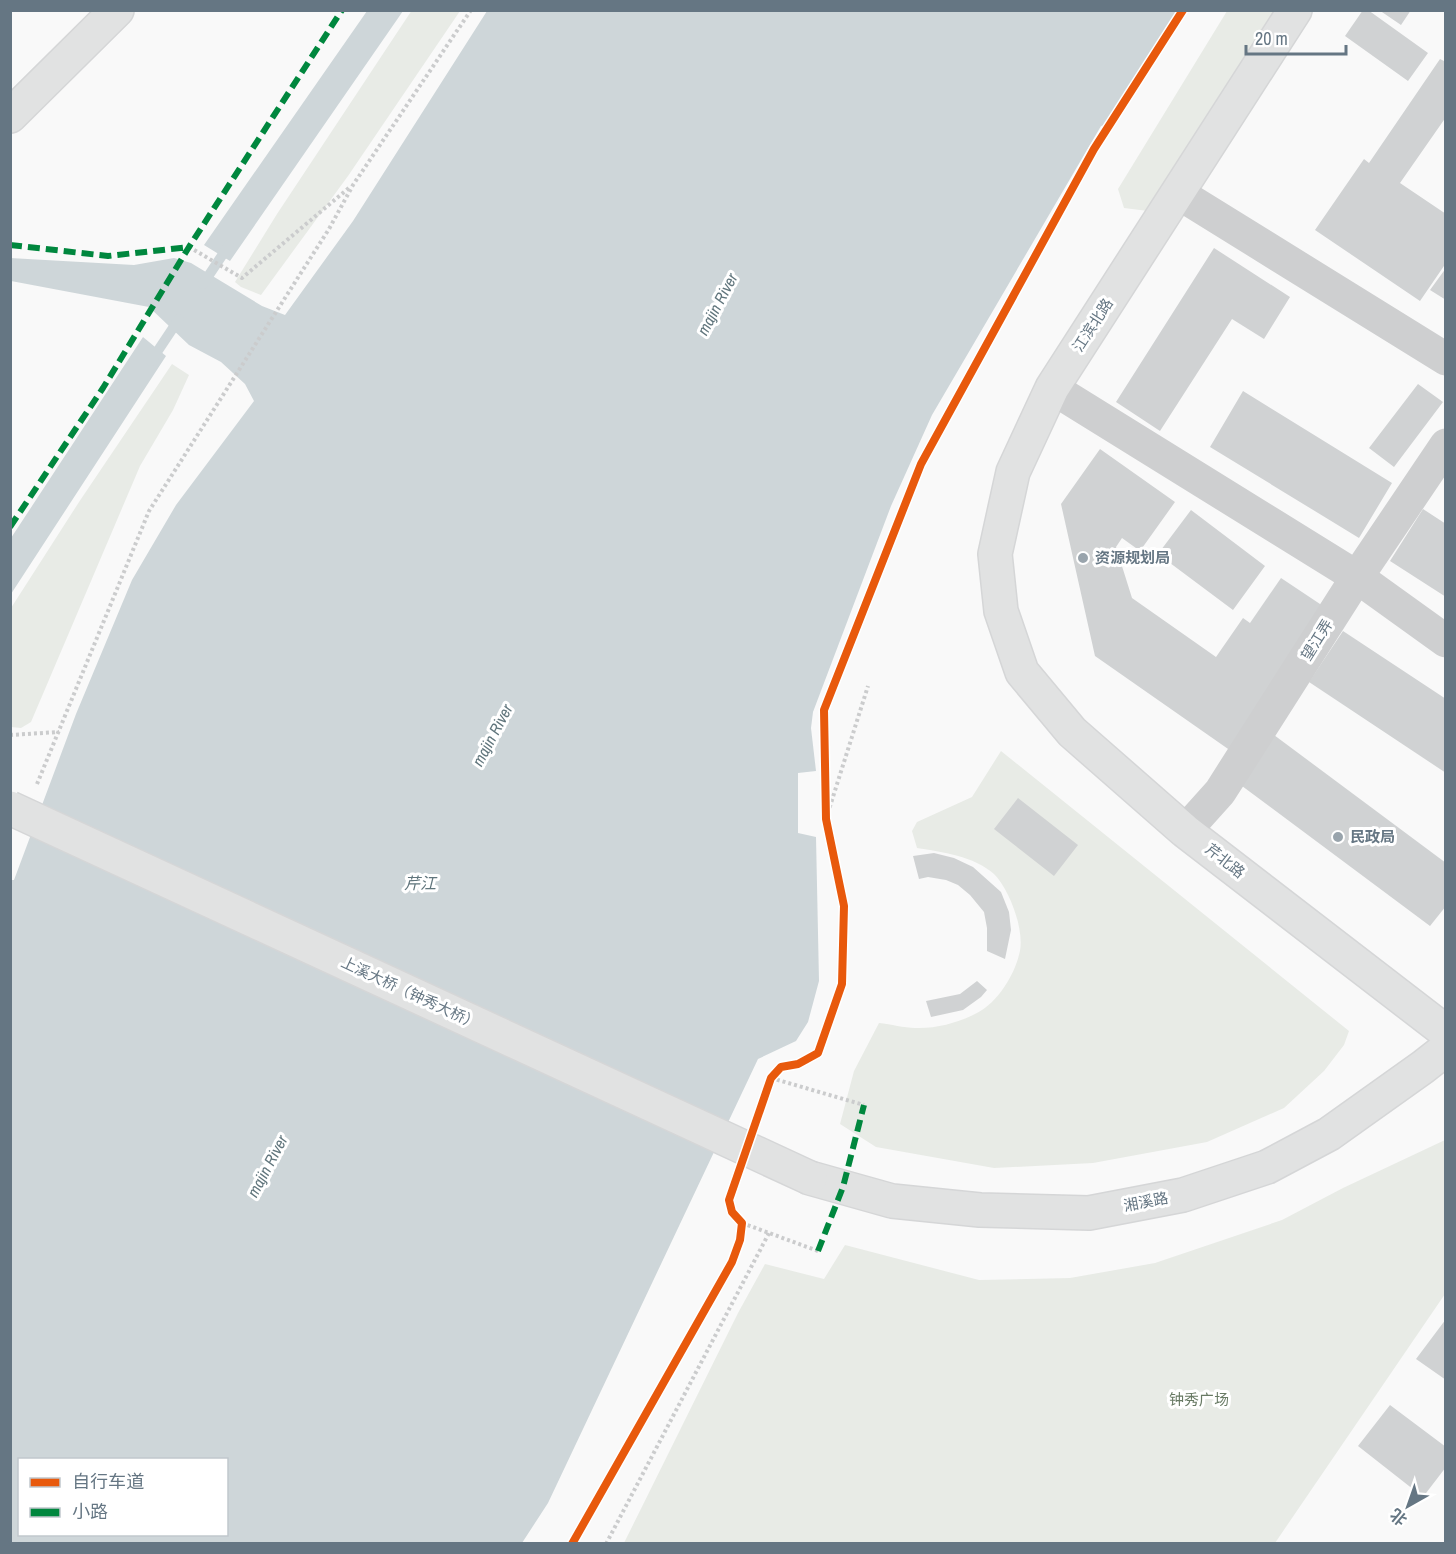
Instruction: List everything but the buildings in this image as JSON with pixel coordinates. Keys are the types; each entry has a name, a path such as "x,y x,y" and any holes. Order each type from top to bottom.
{"main road":[{"path":"10,116 117,10"},
{"name":"江滨北路","path":"1022,672 1001,611 995,554 1013,472 1053,388 1295,10"},
{"name":"芹北路","path":"1022,672 1072,732 1185,831 1446,1032"},
{"name":"上溪大桥（钟秀大桥）","path":"21,802 810,1178"},
{"name":"湘溪路","path":"810,1178 892,1201 980,1210 1089,1213 1182,1195 1267,1167 1329,1134 1446,1049"}],"lane":[{"path":"1178,193 1446,359"},
{"path":"1053,388 1357,577 1446,641"},
{"name":"望江弄","path":"1185,831 1220,792 1357,577 1446,446"}],"path":[{"path":"21,802 59,732 149,511 329,229 353,185 471,10"},
{"path":"189,247 242,278 353,185"},
{"path":"826,819 868,686"},
{"path":"10,735 59,732"},
{"path":"826,786 828,830"},
{"path":"767,1090 773,1076 864,1105"},
{"path":"740,1224 818,1251"},
{"path":"606,1544 769,1233"}],"green space":[{"path":"412,10 460,11 348,176 261,295 241,287 235,282 277,214"},
{"path":"1227,11 1275,11 1148,211 1124,208 1118,189"},
{"path":"172,364 189,375 173,410 140,466 31,722 21,728 11,727 11,608"},
{"path":"1001,751 1349,1031 1344,1045 1324,1071 1284,1108 1207,1142 1093,1163 994,1168 876,1147 840,1124 854,1071 879,1023 922,1028 960,1021 989,1005 1013,973 1021,946 1020,935 1011,901 1000,881 986,868 967,859 917,848 912,831 917,822 972,797"},
{"name":"钟秀广场","path":"1445,1140 1445,1294 1275,1543 624,1543 738,1313 765,1264 824,1279 845,1245 979,1280 1070,1278 1155,1263 1282,1220 1343,1188"}],"water":[{"path":"367,11 403,11 230,261 204,245"},
{"name":"芹江","path":"487,11 1185,11 1116,123 1101,126 932,415 891,506 813,712 811,728 816,771 798,773 798,833 816,837 819,981 808,1022 796,1041 758,1059 548,1503 522,1543 11,1543 11,880 14,880 76,714 132,580 176,505 254,401 245,384 221,362 189,345 149,307 11,281 10,258 134,265 174,258 191,263 262,306 285,315 353,221"},
{"path":"143,337 166,356 11,594 11,538"}],"waterway":[{"path":"203,284 229,245"},
{"path":"151,361 179,319"}],"marked path":[{"path":"10,527 103,388 189,247 342,10"},
{"path":"10,245 108,256 189,247"},
{"path":"818,1251 843,1187 864,1105"}],"cycle path":[{"path":"572,1544 732,1262 740,1240 742,1223 732,1212 729,1200 771,1078 781,1067 798,1064 818,1053 842,984 844,906 826,819 824,710 921,464 1094,149 1183,10"}],"place":[{"name":"资源规划局","path":"1083,558"},
{"name":"民政局","path":"1338,837"}],"water label":[{"name":"majin River","path":"717,304"},
{"name":"majin River","path":"492,735"},
{"name":"majin River","path":"267,1166"}]}
